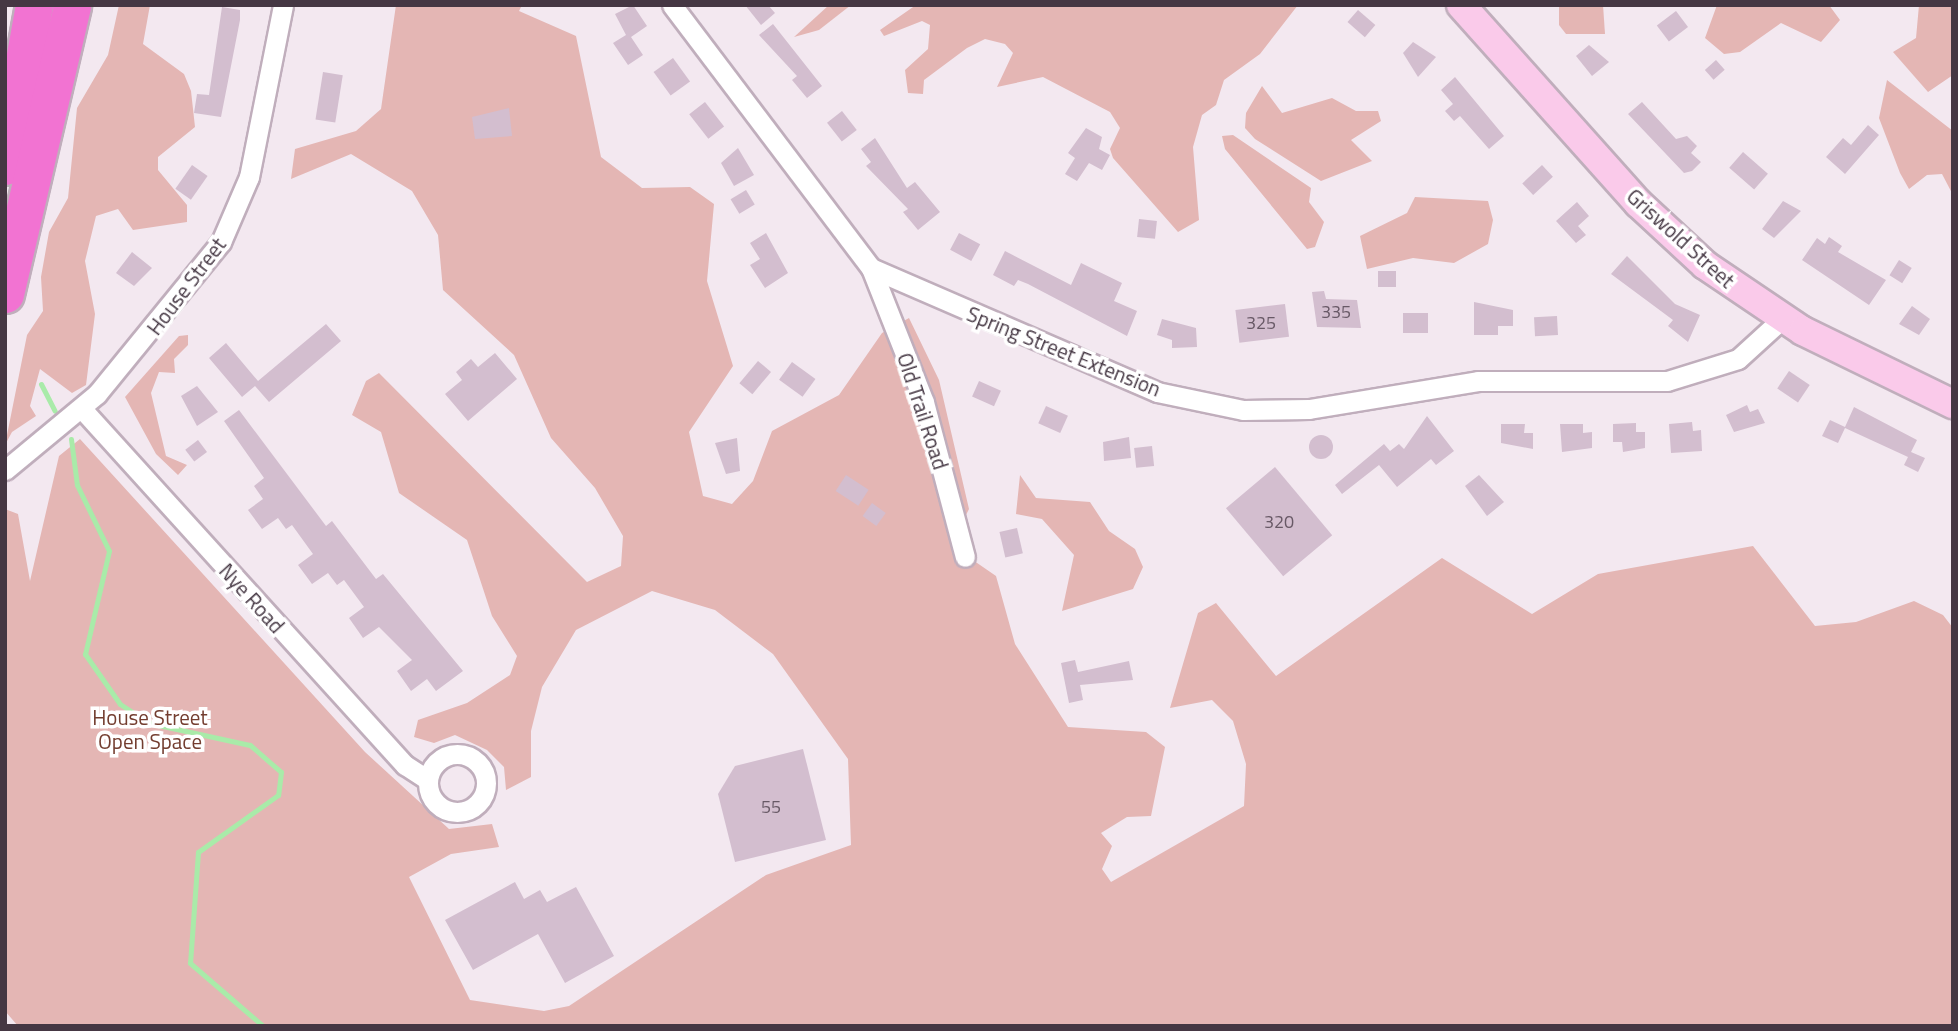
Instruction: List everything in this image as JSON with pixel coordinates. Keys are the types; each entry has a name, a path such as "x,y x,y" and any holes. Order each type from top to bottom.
{"highway":[{"path":"5,124 34,5"},
{"path":"5,166 34,5"},
{"path":"5,294 72,5"}],"main road":[{"name":"Griswold Street","path":"1461,5 1659,225 1782,319 1953,404"}],"street":[{"name":"House Street","path":"5,470 82,409 187,290 233,220 254,154 283,5"},
{"name":"Spring Street Extension","path":"672,5 871,268 1157,392 1243,410 1309,409 1478,381 1696,377 1738,359 1782,319"},
{"name":"Old Trail Road","path":"871,268 924,402 965,557"},
{"name":"Nye Road","path":"82,409 405,765 428,780"}],"green space":[{"path":"119,5 150,5 143,44 184,74 191,91 195,127 158,157 158,170 187,205 187,222 133,230 118,209 96,216 85,261 95,314 86,385 72,393 40,369 30,406 36,416 12,432 5,445 27,335 43,311 41,277 49,232 68,198 77,108 108,55"},
{"name":"House Street Open Space","path":"396,5 522,5 519,11 576,36 601,157 642,188 690,187 714,204 707,281 733,366 689,432 703,496 732,504 753,481 772,431 839,395 882,333 909,318 939,380 969,509 951,545 996,576 1015,644 1068,727 1146,732 1165,747 1151,816 1127,817 1101,833 1112,846 1102,869 1111,882 1244,806 1246,764 1233,721 1212,700 1170,708 1198,613 1216,603 1276,676 1442,558 1532,614 1598,574 1753,546 1815,626 1856,622 1914,601 1943,615 1953,628 1953,1026 18,1026 5,1011 5,509 18,514 30,581 59,456 80,439 365,752 449,829 492,824 499,847 451,854 409,877 470,1000 544,1011 569,1006 766,875 851,845 848,759 773,654 715,610 652,591 576,630 542,687 531,731 531,777 506,790 504,767 487,750 455,735 434,743 414,737 418,720 467,703 510,675 517,656 492,616 467,540 399,493 381,432 352,415 366,381 379,373 587,582 621,566 623,536 595,488 551,438 514,355 443,290 438,235 412,191 351,154 291,179 295,149 356,131 381,109"},
{"path":"829,5 851,5 819,30 794,37"},
{"path":"916,5 1298,5 1260,54 1224,80 1216,105 1202,115 1193,147 1199,220 1178,232 1113,158 1110,149 1120,128 1110,112 1043,77 997,87 1013,53 1005,44 985,39 967,48 924,80 923,94 908,93 905,70 928,49 930,25 922,21 884,36 880,30"},
{"path":"1559,5 1603,5 1605,34 1566,34 1559,25"},
{"path":"1717,5 1829,5 1840,20 1821,42 1781,23 1740,52 1724,54 1705,38"},
{"path":"1919,5 1953,5 1953,75 1928,92 1893,52 1916,38"},
{"path":"1887,80 1953,131 1953,195 1942,174 1927,175 1909,189 1879,118"},
{"path":"1262,86 1282,113 1332,98 1356,111 1378,111 1381,121 1351,140 1372,161 1321,181 1255,139 1245,128 1246,113"},
{"path":"1233,135 1311,188 1309,202 1324,222 1315,247 1307,249 1225,149 1222,136"},
{"path":"1415,197 1488,201 1493,220 1488,244 1454,263 1413,258 1367,269 1360,236 1407,213"},
{"path":"188,335 188,345 174,359 175,373 159,372 151,393 166,456 187,465 178,475 156,454 125,397 179,336"},
{"path":"1020,475 1036,498 1090,502 1109,531 1135,549 1143,567 1133,589 1062,611 1074,555 1042,519 1016,514"}],"building":[{"path":"633,5 647,26 631,37 643,55 628,65 613,43 626,35 615,14"},
{"path":"745,5 768,5 775,13 761,25"},
{"path":"222,7 240,10 240,20 221,117 194,113 197,94 209,95"},
{"path":"1358,10 1375,25 1365,37 1348,22"},
{"path":"1676,11 1688,27 1669,41 1657,25"},
{"path":"773,24 822,86 807,98 792,80 797,76 759,35"},
{"path":"1413,42 1436,57 1418,77 1403,53"},
{"path":"1589,45 1609,62 1592,76 1576,56"},
{"path":"673,58 690,81 671,96 654,72"},
{"path":"1716,60 1725,70 1714,80 1705,70"},
{"path":"323,72 343,75 335,123 315,119"},
{"path":"1455,77 1504,136 1489,149 1460,116 1454,121 1445,111 1453,104 1441,90"},
{"path":"705,102 724,126 708,139 689,114"},
{"path":"1642,102 1676,139 1687,136 1697,146 1691,153 1701,162 1692,171 1684,173 1628,114"},
{"path":"509,108 512,136 475,139 472,117"},
{"path":"842,111 857,130 842,142 827,123"},
{"path":"1868,125 1879,135 1845,174 1826,157 1843,138 1851,145"},
{"path":"1086,128 1102,137 1099,149 1110,155 1102,170 1089,163 1077,181 1065,174 1075,158 1068,153"},
{"path":"875,138 907,188 915,182 940,212 918,230 903,212 908,209 866,166 871,162 861,149"},
{"path":"738,148 754,175 734,186 721,163"},
{"path":"1743,152 1768,174 1754,189 1729,168"},
{"path":"192,165 208,176 191,200 175,189"},
{"path":"1542,165 1553,177 1533,195 1522,183"},
{"path":"746,190 755,205 739,214 731,199"},
{"path":"1783,201 1801,211 1774,238 1762,229"},
{"path":"1577,202 1589,216 1578,226 1586,235 1576,243 1556,221"},
{"path":"1139,219 1157,221 1155,239 1137,237"},
{"path":"766,233 788,273 765,288 750,265 760,259 750,243"},
{"path":"959,233 980,244 971,261 950,250"},
{"path":"1829,237 1842,246 1838,252 1886,280 1869,305 1802,260 1817,238 1825,244"},
{"path":"1005,251 1071,285 1081,263 1122,283 1114,301 1137,311 1127,336 1028,284 1018,280 1014,286 993,275"},
{"path":"132,252 152,268 134,286 116,273"},
{"path":"1627,256 1675,304 1700,315 1688,342 1668,326 1673,320 1611,274"},
{"path":"1899,260 1912,268 1902,283 1889,275"},
{"path":"1378,271 1396,271 1396,287 1378,287"},
{"path":"1324,291 1326,299 1357,300 1361,328 1317,327 1312,292"},
{"path":"1474,302 1513,310 1513,326 1498,326 1498,335 1474,335"},
{"path":"1285,304 1289,337 1239,343 1235,310"},
{"path":"1912,306 1930,319 1919,335 1899,324"},
{"path":"1403,313 1428,313 1428,333 1403,333"},
{"path":"1557,316 1558,335 1535,336 1534,317"},
{"path":"1162,319 1196,328 1197,347 1172,348 1172,340 1157,335"},
{"path":"326,324 341,341 269,402 255,386 242,397 209,358 226,343 258,381"},
{"path":"495,353 517,379 468,421 445,394 462,380 456,372 471,359 478,367"},
{"path":"758,361 771,372 752,394 739,383"},
{"path":"792,362 815,379 803,397 779,380"},
{"path":"1789,371 1810,385 1798,402 1777,388"},
{"path":"979,381 1001,391 994,406 972,397"},
{"path":"197,386 218,412 197,426 181,396"},
{"path":"1747,405 1750,412 1758,409 1765,423 1734,432 1726,415"},
{"path":"1046,406 1068,416 1060,433 1038,423"},
{"path":"1854,407 1917,440 1911,452 1925,458 1918,472 1904,465 1908,457 1845,428 1838,443 1822,436 1830,420 1845,427"},
{"path":"239,410 326,526 332,521 376,579 383,574 463,671 436,691 427,679 411,691 397,671 412,660 379,627 363,638 349,618 364,607 344,580 337,585 328,573 312,584 298,565 313,554 292,525 286,529 278,518 262,529 248,510 263,499 254,486 264,478 224,421"},
{"path":"1427,416 1454,451 1436,465 1431,459 1397,487 1379,465 1342,494 1335,485 1384,444 1390,451 1399,444 1404,449"},
{"path":"1692,422 1693,431 1701,430 1702,451 1671,453 1669,424"},
{"path":"1636,423 1636,432 1645,432 1645,448 1623,452 1622,442 1613,442 1613,424"},
{"path":"1501,424 1525,424 1524,433 1533,433 1533,449 1501,443"},
{"path":"1560,424 1583,424 1583,433 1592,432 1592,448 1562,452"},
{"path":"1321,435 1329,439 1333,447 1329,455 1321,459 1313,455 1309,447 1313,439"},
{"path":"1129,437 1131,458 1104,461 1103,442"},
{"path":"737,438 740,471 726,474 715,443"},
{"path":"198,440 207,452 194,462 185,450"},
{"path":"1152,446 1154,466 1136,468 1134,448"},
{"path":"1275,467 1332,535 1283,576 1226,508"},
{"path":"846,475 869,490 858,506 836,491"},
{"path":"1479,475 1504,502 1487,516 1465,486"},
{"path":"872,503 886,513 876,526 863,516"},
{"path":"1017,528 1023,553 1005,557 999,532"},
{"path":"1075,660 1078,672 1129,661 1133,680 1080,685 1083,700 1069,703 1061,663"},
{"path":"803,749 826,840 735,862 718,794 735,766"},
{"path":"515,882 524,899 540,890 547,902 576,887 614,956 565,983 538,934 473,970 445,920"}],"waterway":[{"path":"41,384 55,411"},
{"path":"71,439 77,485 109,551 85,654 120,704 149,723 250,745 281,772 278,795 198,852 190,963 263,1026"}]}
